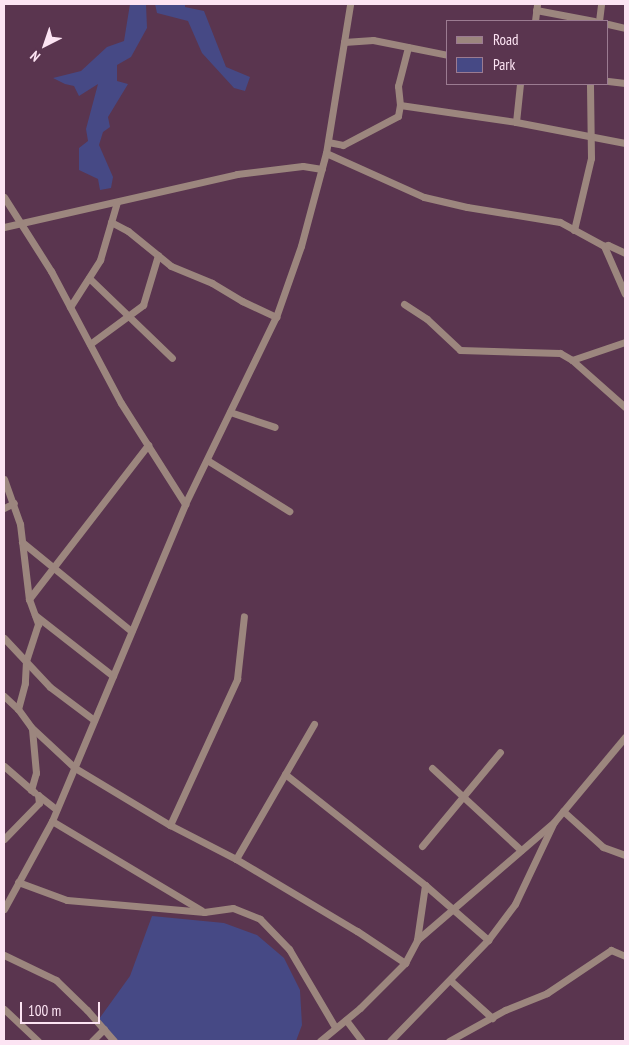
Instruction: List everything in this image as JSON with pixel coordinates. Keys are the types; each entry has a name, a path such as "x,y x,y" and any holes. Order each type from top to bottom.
{"street":[{"path":"4,910 6,897 18,882 52,821 185,504 276,317 301,246 326,153 350,4"},
{"path":"599,20 601,4"},
{"path":"534,20 537,7 590,20"},
{"path":"609,24 625,28"},
{"path":"344,42 373,40 446,55"},
{"path":"328,142 343,145 398,116 400,106 398,86 408,47"},
{"path":"609,81 625,83"},
{"path":"516,122 520,85"},
{"path":"574,230 591,158 590,85"},
{"path":"400,106 516,122 625,143"},
{"path":"326,153 424,197 467,207 560,222 604,246 608,245 625,253"},
{"path":"4,228 237,174 304,166 322,169"},
{"path":"4,197 51,271 121,403 185,504"},
{"path":"70,307 100,260 117,202"},
{"path":"111,222 128,231 171,266 212,282 242,301 276,317"},
{"path":"604,246 625,294"},
{"path":"90,344 143,305 158,255"},
{"path":"89,278 172,358"},
{"path":"404,304 427,319 460,350 560,353 572,360 625,407"},
{"path":"572,360 625,342"},
{"path":"230,412 275,428"},
{"path":"29,599 148,445"},
{"path":"206,460 289,511"},
{"path":"4,478 14,503 22,542 29,599 38,624 26,661 25,683 18,709"},
{"path":"4,508 14,503"},
{"path":"22,542 131,631"},
{"path":"35,614 112,676"},
{"path":"170,825 237,679 244,616"},
{"path":"4,638 50,686 94,720"},
{"path":"4,696 18,709 34,734 36,773 31,790"},
{"path":"236,859 314,724"},
{"path":"30,727 75,768 170,825 236,859 357,931 405,964"},
{"path":"417,940 554,822 625,737"},
{"path":"422,846 500,752"},
{"path":"4,766 56,809"},
{"path":"432,768 522,850"},
{"path":"285,774 425,885 488,940"},
{"path":"5,836 39,803 38,795"},
{"path":"563,811 604,847 625,855"},
{"path":"52,821 204,912"},
{"path":"390,1041 488,940 516,904 554,822"},
{"path":"18,882 67,900 204,912 233,908 260,919 289,949 335,1027"},
{"path":"320,1041 346,1020 405,964 417,940 425,885"},
{"path":"449,1041 492,1018 547,994 611,950 625,956"},
{"path":"4,955 56,980 114,1041"},
{"path":"450,980 492,1018"},
{"path":"4,1009 38,1041"},
{"path":"346,1020 362,1041"},
{"path":"92,1041 104,1029"}],"green space":[{"path":"130,4 146,4 147,28 131,57 117,65 117,81 128,84 108,117 110,127 103,132 99,145 113,177 111,188 100,190 98,179 79,170 79,148 88,141 86,129 98,84 79,96 74,86 53,78 81,71 107,47 124,41"},
{"path":"155,4 185,4 185,7 204,11 226,67 250,77 245,91 234,88 202,53 188,21 157,13"},
{"path":"152,916 224,923 257,935 284,958 300,990 302,1025 296,1041 118,1041 99,1019 130,976"}]}
